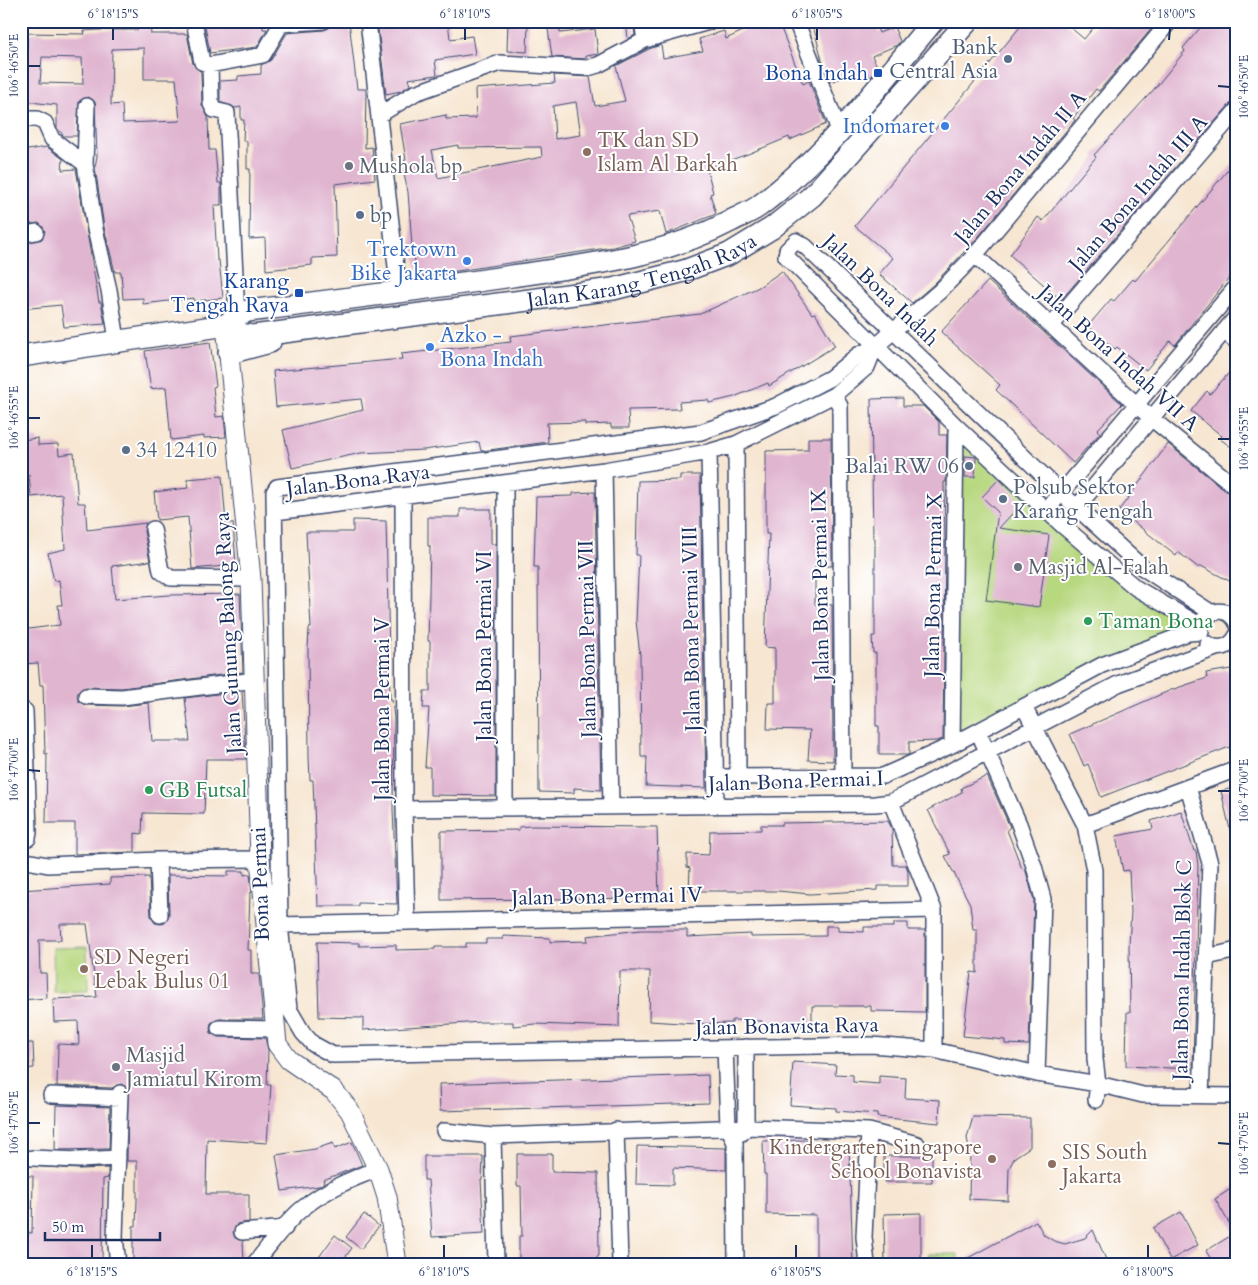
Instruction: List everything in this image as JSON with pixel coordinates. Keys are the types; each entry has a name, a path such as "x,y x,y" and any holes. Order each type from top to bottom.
{"main road":[{"name":"Jalan Karang Tengah Raya","path":"21,356 231,320 248,311 399,293 614,261 657,251 708,234 758,207 795,175 839,130 933,21"},
{"name":"Jalan Karang Tengah Raya","path":"231,320 242,334 253,336 613,289 664,277 729,254 772,228 812,196 968,21"},
{"path":"319,302 322,327"},
{"path":"229,354 279,341 295,330"}],"street":[{"path":"194,21 202,62 210,65 263,55 281,24 323,21"},
{"path":"368,21 399,293"},
{"path":"642,21 645,40"},
{"path":"379,115 414,93 500,63 588,68 598,65 645,40 712,21"},
{"path":"796,21 839,130"},
{"name":"Jalan Bona Indah II A","path":"892,331 940,290 975,255 1170,21"},
{"path":"210,65 211,104 214,110 227,113 231,320"},
{"path":"87,106 86,164 95,229 109,290 117,340"},
{"name":"Jalan Bona Indah III A","path":"1051,326 1237,110"},
{"path":"21,120 37,119 45,124 52,139 86,164"},
{"name":"Jalan Bona Indah","path":"1216,648 1206,642 1201,629 1136,588 1062,525 956,426 786,256 791,245 796,241 805,246 1061,494 1143,568 1212,613 1225,612 1231,615 1237,624"},
{"name":"Jalan Bona Indah VII A","path":"975,255 1136,405 1237,488"},
{"path":"1046,511 1237,286"},
{"path":"1062,525 1237,316"},
{"name":"Jalan Gunung Balong Raya","path":"231,320 229,354 251,579 260,858 277,1044 289,1060 334,1091 350,1111 378,1169 387,1197 397,1264"},
{"name":"Jalan Bona Raya","path":"875,347 866,367 834,395 736,444 709,452 604,470 505,484 275,512 274,492 276,488 701,432 776,406 830,378 858,355 875,347 892,331"},
{"path":"1224,331 1237,342"},
{"name":"Jalan Bona Permai IX","path":"834,395 840,406 843,777"},
{"name":"Jalan Bona Permai X","path":"952,745 956,426"},
{"path":"736,444 738,777"},
{"name":"Jalan Bona Permai VIII","path":"709,452 716,805"},
{"name":"Jalan Bona Permai VII","path":"604,470 612,806"},
{"name":"Jalan Bona Permai VI","path":"505,484 505,808"},
{"name":"Jalan Bona Permai V","path":"403,497 404,809 407,921"},
{"name":"Bona Permai","path":"275,512 280,924 289,1009 303,1033 314,1044 333,1055"},
{"path":"153,529 161,571 165,576 171,578 251,579"},
{"path":"1201,629 1203,620 1212,613"},
{"name":"Jalan Bona Permai I","path":"716,778 883,776 952,745 1102,666 1201,629"},
{"name":"Jalan Bona Permai I","path":"404,809 875,804 891,802 1118,684 1216,648 1224,648 1235,641"},
{"path":"86,696 122,696 255,680"},
{"path":"1024,707 1086,826 1094,870 1094,1059 1098,1084 1096,1100"},
{"path":"21,709 25,711 25,823 28,838 21,839"},
{"path":"978,731 1022,832 1043,899 1037,1074"},
{"path":"1086,826 1237,769"},
{"name":"Jalan Bona Indah Blok C","path":"1188,787 1210,863 1201,1096"},
{"path":"891,802 934,910 934,1050"},
{"path":"21,860 48,865 260,858"},
{"path":"158,860 160,915"},
{"name":"Jalan Bona Permai IV","path":"280,924 934,910"},
{"path":"1207,957 1237,950"},
{"path":"219,1028 276,1029"},
{"name":"Jalan Bonavista Raya","path":"333,1055 872,1045 934,1050 1037,1074 1098,1084 1143,1095 1237,1096"},
{"path":"735,1143 746,1127 746,1047"},
{"path":"725,1048 728,1126 735,1143 736,1264"},
{"path":"51,1095 120,1096 115,1238 118,1264"},
{"path":"444,1131 493,1136 728,1126 869,1131 917,1144"},
{"path":"616,1130 620,1264"},
{"path":"867,1264 864,1237 869,1131"},
{"path":"493,1136 496,1264"},
{"path":"32,1158 79,1160 118,1158"},
{"path":"254,1264 301,1210 319,1196 348,1180 378,1169"},
{"path":"242,1232 285,1228"}],"green space":[{"path":"961,439 1193,627 958,735"},
{"path":"87,947 88,991 54,992 53,948"},
{"path":"929,1254 958,1254 958,1264 929,1264"}],"building":[{"path":"204,21 263,21 263,29 267,29 257,47 210,53"},
{"path":"349,21 357,89 366,89 365,148 372,147 375,179 335,184 337,257 312,258 312,265 266,270 265,238 249,239 250,169 247,169 247,141 243,141 244,120 241,120 241,107 235,108 220,102 220,81 238,80 238,76 261,74 261,65 271,60 287,33 324,30 329,28 332,23"},
{"path":"377,21 448,21 450,39 472,36 475,54 435,60 437,75 408,79 410,85 401,91 386,94"},
{"path":"508,21 528,22 527,52 507,51"},
{"path":"626,21 633,21 635,35 628,39"},
{"path":"652,21 677,21 653,28"},
{"path":"764,21 778,21 803,84 809,81 826,124 790,140 789,137 707,168 713,193 710,194 716,214 666,234 660,211 627,216 635,241 613,247 418,277 412,246 408,192 401,161 406,160 400,124 446,115 446,119 476,118 475,89 555,83 554,75 590,77 595,106 625,101 616,66 661,45 663,58 703,51 699,39 724,31 726,39","holes":["576,102 581,135 555,139 553,106","458,145 458,148 541,147 542,157 438,178 432,150"]},
{"path":"812,21 874,21 879,33 894,27 900,41 897,45 872,56 878,68 870,78 866,70 830,82 823,64"},
{"path":"1025,21 1063,21 1084,39 1099,21 1158,21 1099,91 1096,89 1073,118 1075,120 979,236 934,284 912,303 879,274 893,258 855,226"},
{"path":"1206,21 1237,21 1237,100 1230,104 1061,300 1010,255 1038,217 1043,221 1096,157 1094,155 1156,87 1185,51 1183,48"},
{"path":"547,22 560,23 560,33 595,29 598,54 586,56 586,59 552,57"},
{"path":"138,26 150,26 151,34 187,34 193,64 201,72 202,105 208,117 209,150 215,150 218,183 221,183 221,205 214,205 217,260 219,260 223,298 194,301 194,298 143,304 143,298 123,299 121,272 115,272 104,227 95,167 97,156 95,102 88,97 79,101 77,136 64,136 57,128 57,105 21,101 21,77 27,77 27,33 85,34 84,31 138,30","holes":["144,48 144,79 176,79 180,121 123,123 122,104 111,105 112,49","42,57 82,58 83,84 40,83"]},
{"path":"47,147 63,159 62,170 76,169 99,302 101,302 105,324 64,327 61,305 21,309 21,244 42,239 45,231 39,223 21,225 21,151"},
{"path":"1237,159 1237,268 1175,345 1170,341 1146,370 1117,347 1115,349 1088,326 1111,299 1114,301 1133,279 1135,281"},
{"path":"782,271 812,314 815,313 835,346 769,386 768,383 734,397 709,403 708,400 679,402 680,409 628,410 629,428 611,428 611,424 585,425 585,422 547,423 548,442 481,451 479,442 424,450 361,453 292,468 283,430 363,410 361,399 276,407 273,371 402,359 401,354 511,342 510,336 700,314 759,287"},
{"path":"988,281 1122,404 1097,430 1100,433 1073,463 996,390 1000,385 941,332"},
{"path":"210,342 216,386 213,387 216,417 224,416 226,437 204,438 204,436 171,440 166,387 151,389 145,351"},
{"path":"1237,364 1237,451 1220,439 1222,436 1191,411 1207,391 1210,394"},
{"path":"903,398 903,406 923,406 939,422 939,435 947,435 946,482 944,482 943,739 909,742 909,754 907,755 879,755 879,726 876,726 876,653 873,653 872,636 875,636 875,538 873,538 871,399"},
{"path":"38,438 38,445 58,444 59,455 74,453 78,503 85,503 87,530 146,523 144,531 150,561 112,566 115,599 169,595 240,594 243,672 122,688 86,687 78,692 78,701 85,705 122,706 149,703 152,741 190,741 185,698 242,691 246,759 206,759 204,814 143,813 142,834 135,833 135,852 75,854 75,823 46,823 47,753 45,754 43,685 40,685 38,663 21,664 21,630 60,625 58,605 62,605 59,580 54,581 48,553 65,549 62,494 31,497 29,475 21,476 21,440"},
{"path":"808,438 831,438 832,566 815,566 815,604 832,605 833,761 808,760 810,730 767,729 768,703 775,703 775,648 765,647 769,534 766,534 766,451 808,450"},
{"path":"1168,444 1237,500 1237,585 1201,566 1199,568 1178,552 1176,556 1119,510"},
{"name":"Balai RW 06","path":"965,456 976,457 975,477 965,477"},
{"path":"680,475 700,475 706,788 646,786 647,757 641,757 640,655 636,621 639,555 636,555 638,481 680,480"},
{"path":"222,476 226,523 233,523 236,565 192,569 188,517 157,520 154,492 188,488 187,479"},
{"name":"Masjid Al-Falah","path":"999,479 1023,502 999,528 1049,535 1039,607 986,600 998,512 982,497"},
{"path":"595,492 601,790 574,788 574,793 539,792 538,567 534,567 536,497 573,496 573,493"},
{"path":"460,509 491,509 491,544 496,544 496,796 430,795 430,767 425,767 429,708 423,708 424,691 430,691 430,641 428,641 430,546 428,546 428,517 460,517"},
{"path":"353,520 386,521 390,699 392,699 394,718 393,809 397,904 358,903 358,906 318,906 313,780 310,780 309,757 308,649 309,628 311,628 306,532 353,532"},
{"path":"1231,669 1237,708 1237,744 1101,797 1088,764 1084,766 1070,734 1171,690 1207,678 1206,673"},
{"path":"987,776 1010,827 1007,830 1022,869 1025,868 1034,900 1029,1045 1005,1044 1005,1040 963,1036 971,972 977,973 977,930 973,930 970,904 945,856 950,854 928,810 962,792 961,788"},
{"path":"1237,787 1237,837 1232,838 1221,791"},
{"path":"1181,811 1194,851 1196,851 1198,865 1193,1069 1126,1066 1127,1012 1130,1012 1129,945 1131,912 1129,870 1123,871 1116,836 1153,829 1151,821"},
{"path":"888,821 892,829 893,865 906,865 908,886 877,886 877,890 810,894 778,891 689,891 690,868 687,867 687,854 709,855 710,831 761,830 761,825 782,825 782,823"},
{"path":"519,827 657,827 659,898 441,900 441,831 519,830"},
{"path":"228,871 244,871 244,875 250,874 252,893 250,893 248,950 251,950 251,974 259,974 263,1019 219,1019 211,1023 211,1033 218,1037 265,1038 268,1050 267,1085 271,1085 267,1143 207,1139 206,1194 249,1194 249,1222 237,1224 233,1232 235,1238 243,1241 244,1264 147,1264 147,1259 133,1260 133,1226 136,1226 137,1161 127,1161 128,1089 121,1084 112,1088 57,1086 58,1044 79,1045 78,1021 54,1022 53,999 97,997 87,924 60,924 61,940 39,940 40,973 46,973 47,998 21,1000 21,890 110,884 110,878 149,877 151,916 155,923 161,924 165,923 169,915 168,875 228,876"},
{"path":"894,923 908,923 908,930 925,930 925,1012 871,1011 871,1006 812,1006 812,1026 762,1024 762,1021 732,1020 732,1023 697,1024 649,1021 650,971 620,971 619,1027 535,1024 513,1026 513,1022 481,1022 363,1030 363,1018 319,1017 317,942 359,943 359,946 396,945 396,950 435,949 435,947 466,947 466,943 486,943 486,939 503,939 503,936 550,938 550,942 588,941 587,936 641,930 687,930 687,937 751,934 751,937 826,936 826,926 838,926 838,931 864,932 864,927 894,927"},
{"path":"21,1043 33,1043 34,1068 21,1069"},
{"path":"793,1062 836,1065 835,1074 853,1075 853,1082 879,1084 879,1076 906,1078 905,1098 940,1100 939,1123 877,1117 877,1114 836,1111 836,1108 790,1105"},
{"path":"708,1075 709,1103 440,1111 439,1084"},
{"path":"56,1105 110,1107 109,1149 55,1150"},
{"name":"Kindergarten Singapore School Bonavista","path":"973,1117 1030,1118 1030,1147 1015,1157 1009,1168 1008,1201 969,1199 970,1154 967,1138"},
{"path":"807,1140 807,1147 849,1146 853,1264 816,1264 816,1215 766,1214 766,1174 764,1174 763,1141"},
{"path":"352,1142 362,1165 323,1180 324,1183 319,1186 282,1191 276,1155 315,1149 333,1143 335,1149"},
{"path":"637,1146 726,1148 726,1170 673,1168 673,1185 636,1184"},
{"path":"517,1154 552,1154 552,1172 598,1173 599,1256 597,1256 597,1264 519,1264 519,1236 522,1236 521,1186 517,1186"},
{"path":"424,1156 483,1156 481,1180 484,1234 432,1237 428,1180 424,1180"},
{"path":"884,1156 932,1156 932,1182 884,1182"},
{"path":"27,1166 79,1169 108,1168 108,1178 103,1179 102,1264 21,1263 21,1232 32,1233 33,1176 27,1176"},
{"path":"1237,1185 1237,1264 1214,1264 1206,1251 1235,1233 1215,1199"},
{"path":"1181,1212 1198,1245 1170,1260 1153,1228"},
{"path":"921,1213 921,1264 885,1264 884,1214"},
{"path":"364,1214 379,1226 361,1249 346,1237"},
{"path":"1036,1221 1044,1235 1054,1241 1065,1244 1085,1238 1093,1230 1108,1264 957,1264"},
{"path":"335,1235 352,1248 340,1264 314,1264"}],"place":[{"name":"Bank Central Asia","path":"1008,59"},
{"name":"Bona Indah","path":"878,73"},
{"name":"Indomaret","path":"945,126"},
{"name":"TK dan SD Islam Al Barkah","path":"587,152"},
{"name":"Mushola bp","path":"349,166"},
{"name":"bp","path":"360,215"},
{"name":"Trektown Bike Jakarta","path":"467,261"},
{"name":"Karang Tengah Raya","path":"299,293"},
{"name":"Azko - Bona Indah","path":"430,347"},
{"name":"34 12410","path":"126,450"},
{"name":"Balai RW 06","path":"969,466"},
{"name":"Polsub Sektor Karang Tengah","path":"1003,499"},
{"name":"Masjid Al-Falah","path":"1018,567"},
{"name":"Taman Bona","path":"1088,621"},
{"name":"GB Futsal","path":"149,790"},
{"name":"SD Negeri Lebak Bulus 01","path":"84,969"},
{"name":"Masjid Jamiatul Kirom","path":"116,1067"},
{"name":"Kindergarten Singapore School Bonavista","path":"992,1159"},
{"name":"SIS South Jakarta","path":"1052,1164"}]}
